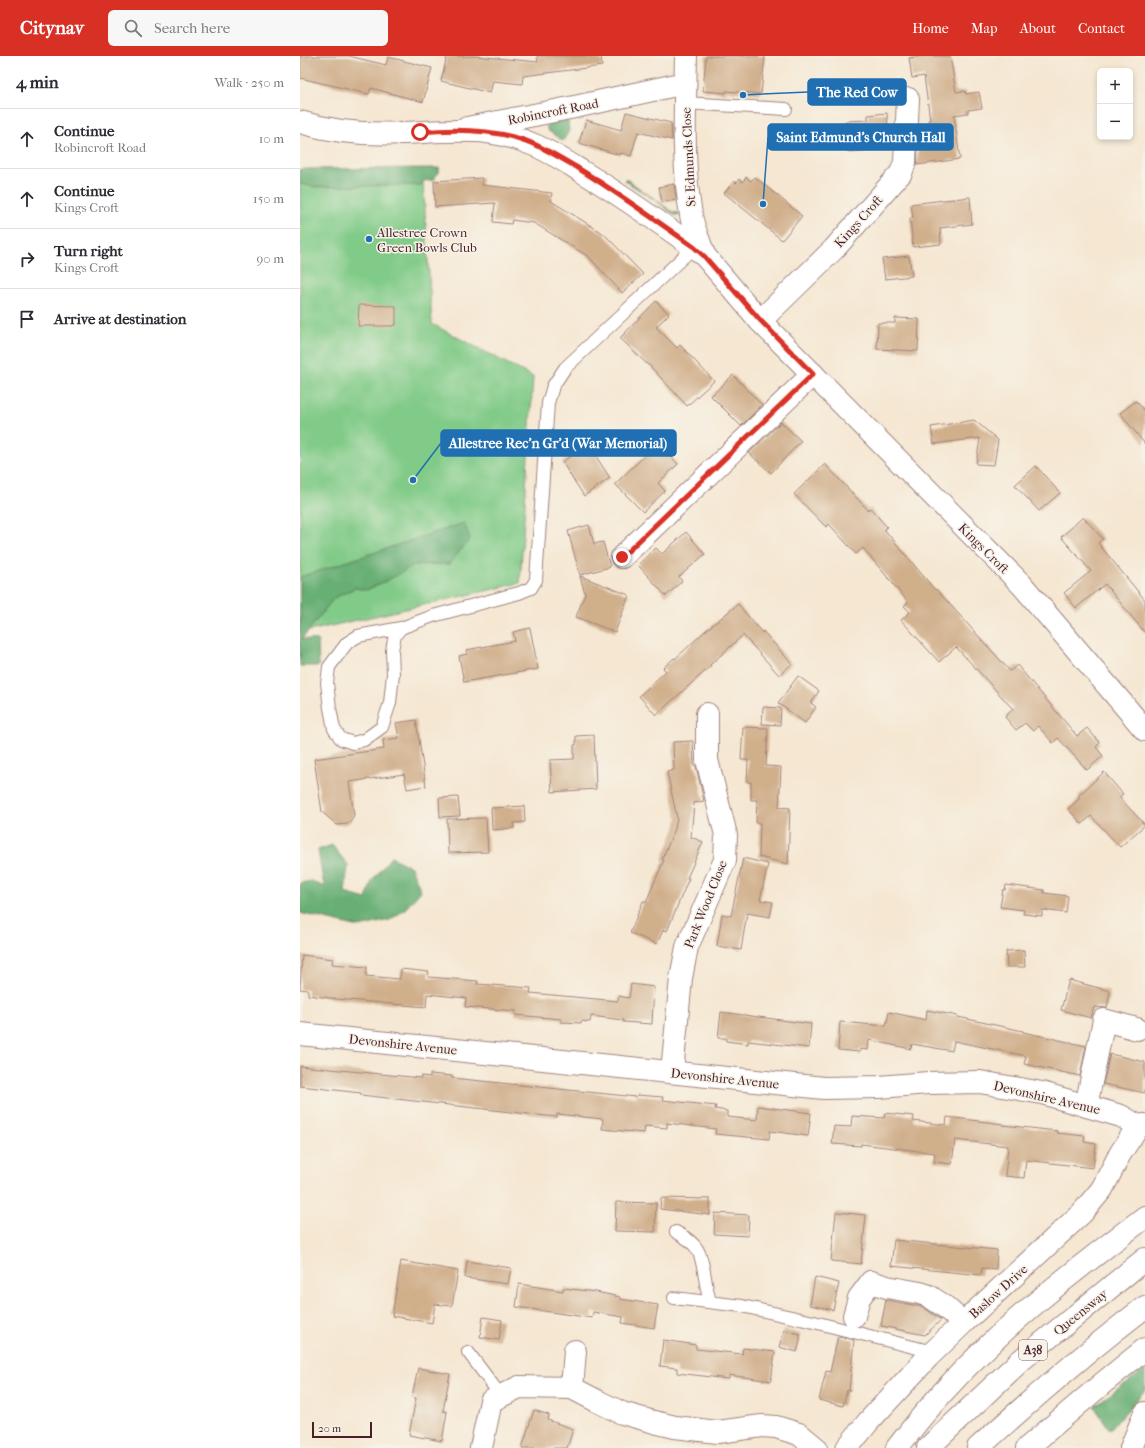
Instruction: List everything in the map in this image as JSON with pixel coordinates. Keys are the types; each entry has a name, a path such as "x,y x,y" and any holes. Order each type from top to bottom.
{"main road":[{"name":"St Edmunds Close","path":"686,56 686,169 691,216 699,251"},
{"name":"Robincroft Road","path":"300,122 324,129 365,133 460,130 570,108 685,93"},
{"name":"Kings Croft","path":"760,320 834,249 901,173 905,162 908,99"},
{"name":"Kings Croft","path":"460,130 488,132 518,138 548,150 603,184 699,251 760,320 1022,585 1145,730"},
{"path":"622,557 813,374"},
{"name":"Park Wood Close","path":"672,1072 681,978 687,947 725,860 726,835 708,760 708,714"},
{"path":"1086,1106 1104,1020 1137,1029"},
{"name":"Devonshire Avenue","path":"300,1034 824,1088 980,1082 1042,1093 1121,1116 1141,1126"},
{"name":"Baslow Drive","path":"847,1448 868,1422 962,1323 1082,1213 1102,1189 1120,1154 1141,1126"},
{"path":"897,1448 914,1426 987,1346 1072,1273 1145,1217"},
{"name":"Queensway","path":"928,1448 1020,1361 1145,1259"},
{"path":"854,1316 859,1298 871,1277 887,1287 929,1296 944,1306 962,1323"},
{"path":"978,1448 1059,1376 1145,1307"},
{"path":"1027,1448 1145,1348"},
{"path":"572,1388 575,1351"},
{"path":"480,1448 491,1401 519,1387 572,1388 622,1413 675,1427 718,1432 762,1426 776,1427 798,1434 816,1448"},
{"path":"1130,1448 1145,1413"}],"lane":[{"path":"685,93 786,109"},
{"path":"401,628 395,635 392,650 393,674 390,703 382,726 364,740 353,743 341,739 334,729 327,683 329,667 347,643 358,636 401,628 433,616 519,593 531,588 536,580 548,402 553,386 564,368 699,251"},
{"path":"676,1232 687,1237 696,1246 702,1258 710,1302"},
{"path":"674,1298 742,1306 814,1322 933,1352"},
{"path":"468,1352 501,1396"}],"green space":[{"path":"568,120 569,131 563,141 547,130 547,125 549,123"},
{"path":"440,168 434,180 423,181 421,185 315,187 300,184 300,169"},
{"path":"626,179 673,212 680,213 680,215 674,215 655,200 624,180"},
{"path":"300,181 423,181 432,324 533,377 520,583 300,633"},
{"path":"464,523 470,539 449,564 414,565 396,576 367,590 355,588 334,598 302,639 318,640 319,666 300,666 300,577"},
{"path":"332,845 348,865 345,893 366,899 372,881 391,857 411,867 421,891 403,911 390,920 359,927 300,913 300,883 312,881 324,887 318,850"},
{"path":"1145,1369 1145,1390 1110,1430 1094,1406"}],"building":[{"path":"300,56 349,56 386,65 388,57 432,68 423,102 371,88 369,94 300,78"},
{"path":"447,56 475,56 538,62 537,56 601,56 602,66 523,76 522,84 493,81 490,93 441,81"},
{"path":"706,56 765,56 761,94 703,91"},
{"path":"923,56 950,56 956,92 965,91 966,94 979,92 982,108 968,110 968,113 954,115 960,159 917,165 918,145 931,143 928,120 930,120 924,76 912,78 909,58"},
{"path":"626,112 671,123 672,140 638,132 631,156 621,153 620,155 579,143 586,120 621,130"},
{"path":"887,113 889,149 848,152 846,121 868,120 868,115"},
{"path":"746,177 751,181 755,177 802,216 782,240 724,193 734,181 736,183 739,179 743,182"},
{"path":"482,178 482,185 552,193 551,201 604,234 643,274 622,293 589,257 534,223 512,220 511,224 493,222 495,203 435,207 434,181"},
{"path":"674,184 676,200 662,202 659,187"},
{"path":"970,197 972,224 940,228 941,244 913,247 910,218 913,218 911,204"},
{"path":"909,256 912,276 885,279 882,259"},
{"path":"656,301 669,314 656,327 677,348 680,345 714,381 687,406 649,365 620,338"},
{"path":"359,305 396,306 396,325 358,326"},
{"path":"895,318 919,319 918,351 877,349 878,323 895,323"},
{"path":"733,375 762,405 741,426 711,396"},
{"path":"1136,401 1145,411 1145,444 1120,413"},
{"path":"974,420 998,440 994,465 976,464 980,438 934,444 931,427"},
{"path":"781,422 801,441 771,473 749,453"},
{"path":"658,443 678,464 658,483 665,491 643,512 615,484"},
{"path":"588,444 610,478 584,496 562,462"},
{"path":"825,464 868,510 870,508 887,527 884,529 935,590 936,589 1010,671 1017,665 1077,736 1087,728 1100,743 1096,747 1103,756 1087,770 1058,738 1053,743 1038,726 1033,731 1025,723 1016,730 1005,717 1013,709 956,647 939,662 901,620 910,612 904,606 908,602 863,548 856,554 829,524 826,527 794,494"},
{"path":"1036,466 1060,493 1039,511 1015,485"},
{"path":"1083,517 1103,539 1098,543 1145,600 1145,633 1105,584 1076,608 1064,593 1091,571 1061,537"},
{"path":"589,525 594,544 603,542 610,567 580,575 568,531"},
{"path":"686,532 705,554 679,577 682,581 666,596 638,565 656,548 662,554"},
{"path":"580,576 629,595 615,632 576,617 585,594"},
{"path":"738,604 762,633 763,631 792,664 779,675 743,635 656,715 639,696 666,671 663,668"},
{"path":"530,628 538,669 464,682 459,656 467,654 466,650 515,641 513,632"},
{"path":"798,676 819,691 811,703 816,707 805,723 778,703"},
{"path":"763,707 781,708 780,725 762,724"},
{"path":"416,720 426,786 407,789 404,774 349,782 354,815 351,821 347,824 337,825 322,812 314,759 384,749 383,740 399,738 396,723"},
{"path":"743,727 768,728 766,766 781,767 779,807 790,808 788,864 759,857 760,823 756,823 757,800 751,800 751,782 747,782 748,760 741,760"},
{"path":"594,735 596,789 552,792 550,760 574,759 574,745 576,745 576,736"},
{"path":"693,741 694,766 696,766 704,801 694,803 691,837 703,842 687,878 689,878 667,931 663,930 657,944 630,933 643,901 646,902 664,860 662,859 675,829 677,818 667,772 674,770 673,742"},
{"path":"1104,772 1123,794 1119,797 1145,825 1120,847 1091,816 1082,824 1068,809 1080,798 1078,796"},
{"path":"458,797 460,816 440,817 439,798"},
{"path":"524,806 525,822 514,823 514,828 492,830 491,808"},
{"path":"486,818 488,852 448,853 447,819"},
{"path":"743,858 768,864 760,900 773,902 770,917 747,913 741,950 717,946 722,914 731,916"},
{"path":"1006,885 1044,890 1044,893 1068,896 1066,913 1042,910 1042,916 1023,914 1024,910 1000,907 1003,890 1005,890"},
{"path":"1024,950 1025,967 1007,967 1006,951"},
{"path":"302,955 333,959 332,964 367,967 366,976 400,979 401,969 429,972 428,977 478,981 477,984 531,988 530,993 618,1001 619,996 629,998 631,984 654,987 652,1024 623,1022 623,1020 591,1016 590,1022 561,1022 561,1019 515,1015 516,1011 465,1007 466,998 427,994 426,1007 308,995 308,990 300,989"},
{"path":"1069,980 1110,991 1107,1008 1094,1007 1091,1018 1061,1010"},
{"path":"927,1010 1086,1046 1080,1076 1024,1064 1026,1056 954,1041 952,1051 912,1044 911,1049 869,1040 868,1050 860,1049 860,1052 838,1050 840,1022 886,1026 889,1012 926,1020"},
{"path":"721,1012 811,1024 809,1048 748,1041 748,1044 726,1041 726,1038 718,1038"},
{"path":"1110,1054 1145,1062 1145,1093 1103,1084"},
{"path":"300,1066 421,1078 421,1076 430,1077 430,1074 452,1076 452,1078 636,1097 637,1095 663,1097 662,1100 716,1106 715,1109 727,1111 727,1117 757,1120 758,1106 811,1113 808,1136 770,1131 769,1139 715,1134 716,1129 667,1123 667,1128 645,1126 644,1133 602,1129 603,1119 557,1114 557,1117 537,1115 361,1095 361,1093 300,1086"},
{"path":"885,1113 914,1116 913,1121 946,1125 947,1117 1085,1136 1084,1142 1096,1144 1093,1168 1026,1160 1024,1178 1005,1176 1008,1146 955,1140 952,1164 934,1162 935,1153 861,1144 861,1146 832,1144 834,1126 851,1127 852,1116 884,1118"},
{"path":"661,1198 710,1199 710,1215 660,1209"},
{"path":"616,1202 656,1203 655,1232 615,1231"},
{"path":"836,1212 866,1215 861,1264 831,1261"},
{"path":"715,1213 749,1215 748,1236 714,1234"},
{"path":"894,1240 997,1250 996,1269 982,1268 981,1275 891,1266"},
{"path":"401,1261 458,1271 452,1306 435,1304 432,1323 392,1316"},
{"path":"467,1261 511,1268 508,1284 465,1278"},
{"path":"815,1277 839,1283 833,1310 810,1305"},
{"path":"519,1284 563,1291 563,1288 596,1292 620,1297 620,1299 658,1305 654,1328 622,1323 623,1317 593,1312 592,1318 516,1307"},
{"path":"886,1300 923,1307 941,1320 925,1335 881,1326"},
{"path":"483,1317 502,1320 499,1340 480,1337"},
{"path":"784,1330 800,1334 797,1352 779,1347"},
{"path":"838,1336 854,1340 849,1391 847,1390 843,1406 819,1400 826,1371 830,1372"},
{"path":"663,1340 696,1345 696,1349 742,1354 743,1348 775,1352 771,1381 729,1375 729,1379 677,1373 677,1368 660,1366"},
{"path":"418,1368 450,1374 443,1411 447,1412 442,1441 409,1435 416,1398 412,1397"},
{"path":"534,1410 549,1415 548,1420 573,1429 567,1448 522,1448"}],"place":[{"name":"The Red Cow","path":"743,95"},
{"name":"Saint Edmund's Church Hall","path":"763,204"},
{"name":"Allestree Crown Green Bowls Club","path":"369,239"},
{"name":"Allestree Rec'n Gr'd (War Memorial)","path":"413,480"}],"route":[{"path":"420,132 438,130 488,132 518,138 548,150 603,184 694,247 704,256 760,320 813,374 622,557"}]}
